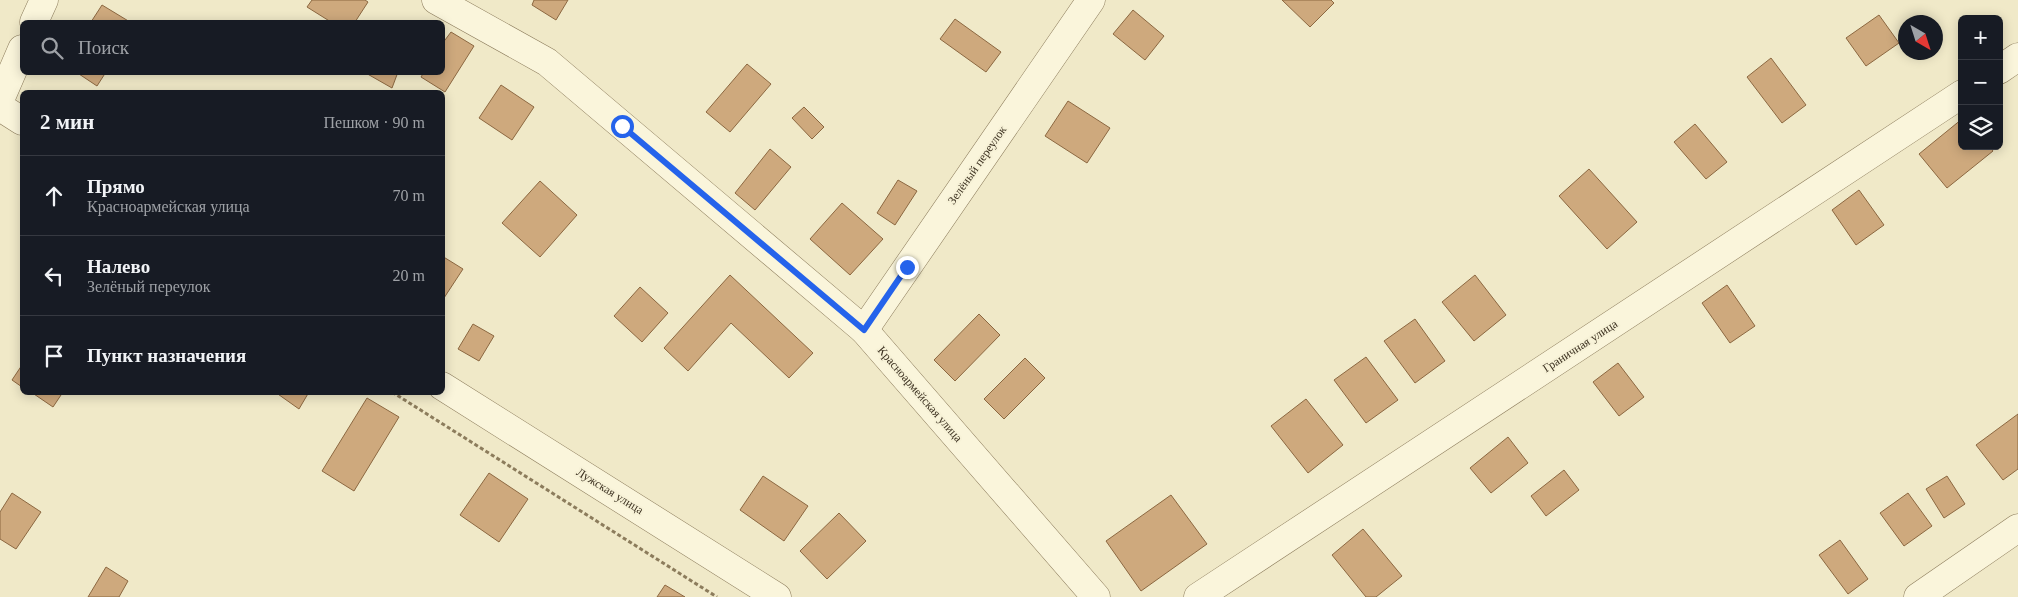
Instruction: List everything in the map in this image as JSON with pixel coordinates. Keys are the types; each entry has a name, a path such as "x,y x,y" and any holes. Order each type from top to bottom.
{"street":[{"path":"35,20 44,0"},
{"name":"Красноармейская улица","path":"436,0 547,62 864,330 1096,597"},
{"name":"Зелёный переулок","path":"864,330 1091,0"},
{"path":"0,100 20,54"},
{"path":"2003,67 2018,57"},
{"name":"Граничная улица","path":"1198,597 1958,97"},
{"path":"0,107 20,120"},
{"name":"Лужская улица","path":"445,388 777,597"},
{"path":"1918,597 2018,528"}],"path":[{"path":"397,395 717,597"}],"building":[{"path":"312,0 365,0 368,2 356,20 328,20 307,7"},
{"path":"534,0 568,0 556,20 532,5"},
{"path":"1282,0 1331,0 1334,3 1310,27"},
{"path":"102,5 127,20 92,20"},
{"path":"1133,10 1164,36 1145,60 1113,34"},
{"path":"1879,15 1898,44 1866,66 1846,38"},
{"path":"955,19 1001,52 986,72 940,39"},
{"path":"451,32 474,46 445,92 445,90 442,90 421,77 422,75 445,75 445,40"},
{"path":"1771,58 1806,105 1782,123 1747,77"},
{"path":"747,64 771,84 730,132 706,112"},
{"path":"80,75 104,75 97,86"},
{"path":"369,75 397,75 392,88"},
{"path":"501,85 534,107 512,140 479,118"},
{"path":"1068,101 1110,128 1087,163 1045,136"},
{"path":"804,107 824,127 812,139 792,118"},
{"path":"1958,122 1958,150 1993,151 1947,188 1919,154"},
{"path":"1695,124 1727,162 1706,179 1674,142"},
{"path":"770,149 791,167 755,210 735,193"},
{"path":"1589,169 1637,222 1607,249 1559,196"},
{"path":"898,180 917,191 895,225 877,213"},
{"path":"540,181 577,215 540,257 502,223"},
{"path":"1859,190 1884,225 1856,245 1832,210"},
{"path":"842,203 883,239 850,275 810,239"},
{"path":"445,258 463,269 445,296"},
{"path":"730,275 813,353 789,378 731,323 688,371 664,348"},
{"path":"1475,275 1506,315 1474,341 1442,302"},
{"path":"1727,285 1755,326 1730,343 1702,303"},
{"path":"640,287 668,313 642,342 614,316"},
{"path":"979,314 1000,335 955,381 934,360"},
{"path":"1415,319 1445,361 1415,383 1384,341"},
{"path":"473,324 494,336 479,361 458,349"},
{"path":"1366,357 1398,400 1366,423 1334,380"},
{"path":"1025,358 1045,378 1004,419 984,399"},
{"path":"1618,363 1644,397 1619,416 1593,382"},
{"path":"20,368 20,386 12,380"},
{"path":"35,395 61,395 53,407"},
{"path":"279,395 307,395 299,409"},
{"path":"367,398 399,417 354,491 322,471"},
{"path":"1306,399 1343,445 1308,473 1271,426"},
{"path":"2018,414 2018,469 2003,480 1976,445"},
{"path":"1508,437 1528,463 1491,493 1470,468"},
{"path":"1564,470 1579,490 1546,516 1531,496"},
{"path":"489,473 528,499 499,542 460,515"},
{"path":"763,476 808,506 784,541 740,510"},
{"path":"1947,476 1965,504 1944,518 1926,489"},
{"path":"12,493 41,512 16,549 0,539 0,512"},
{"path":"1908,493 1932,526 1904,546 1880,513"},
{"path":"1171,495 1207,544 1141,591 1106,541"},
{"path":"839,513 866,541 827,579 800,551"},
{"path":"1363,529 1402,576 1376,597 1366,597 1332,555"},
{"path":"1840,540 1868,579 1848,594 1819,555"},
{"path":"106,567 128,581 119,597 88,597"},
{"path":"665,585 685,597 657,597"}],"route":[{"path":"622,126 864,330 907,267"}]}
